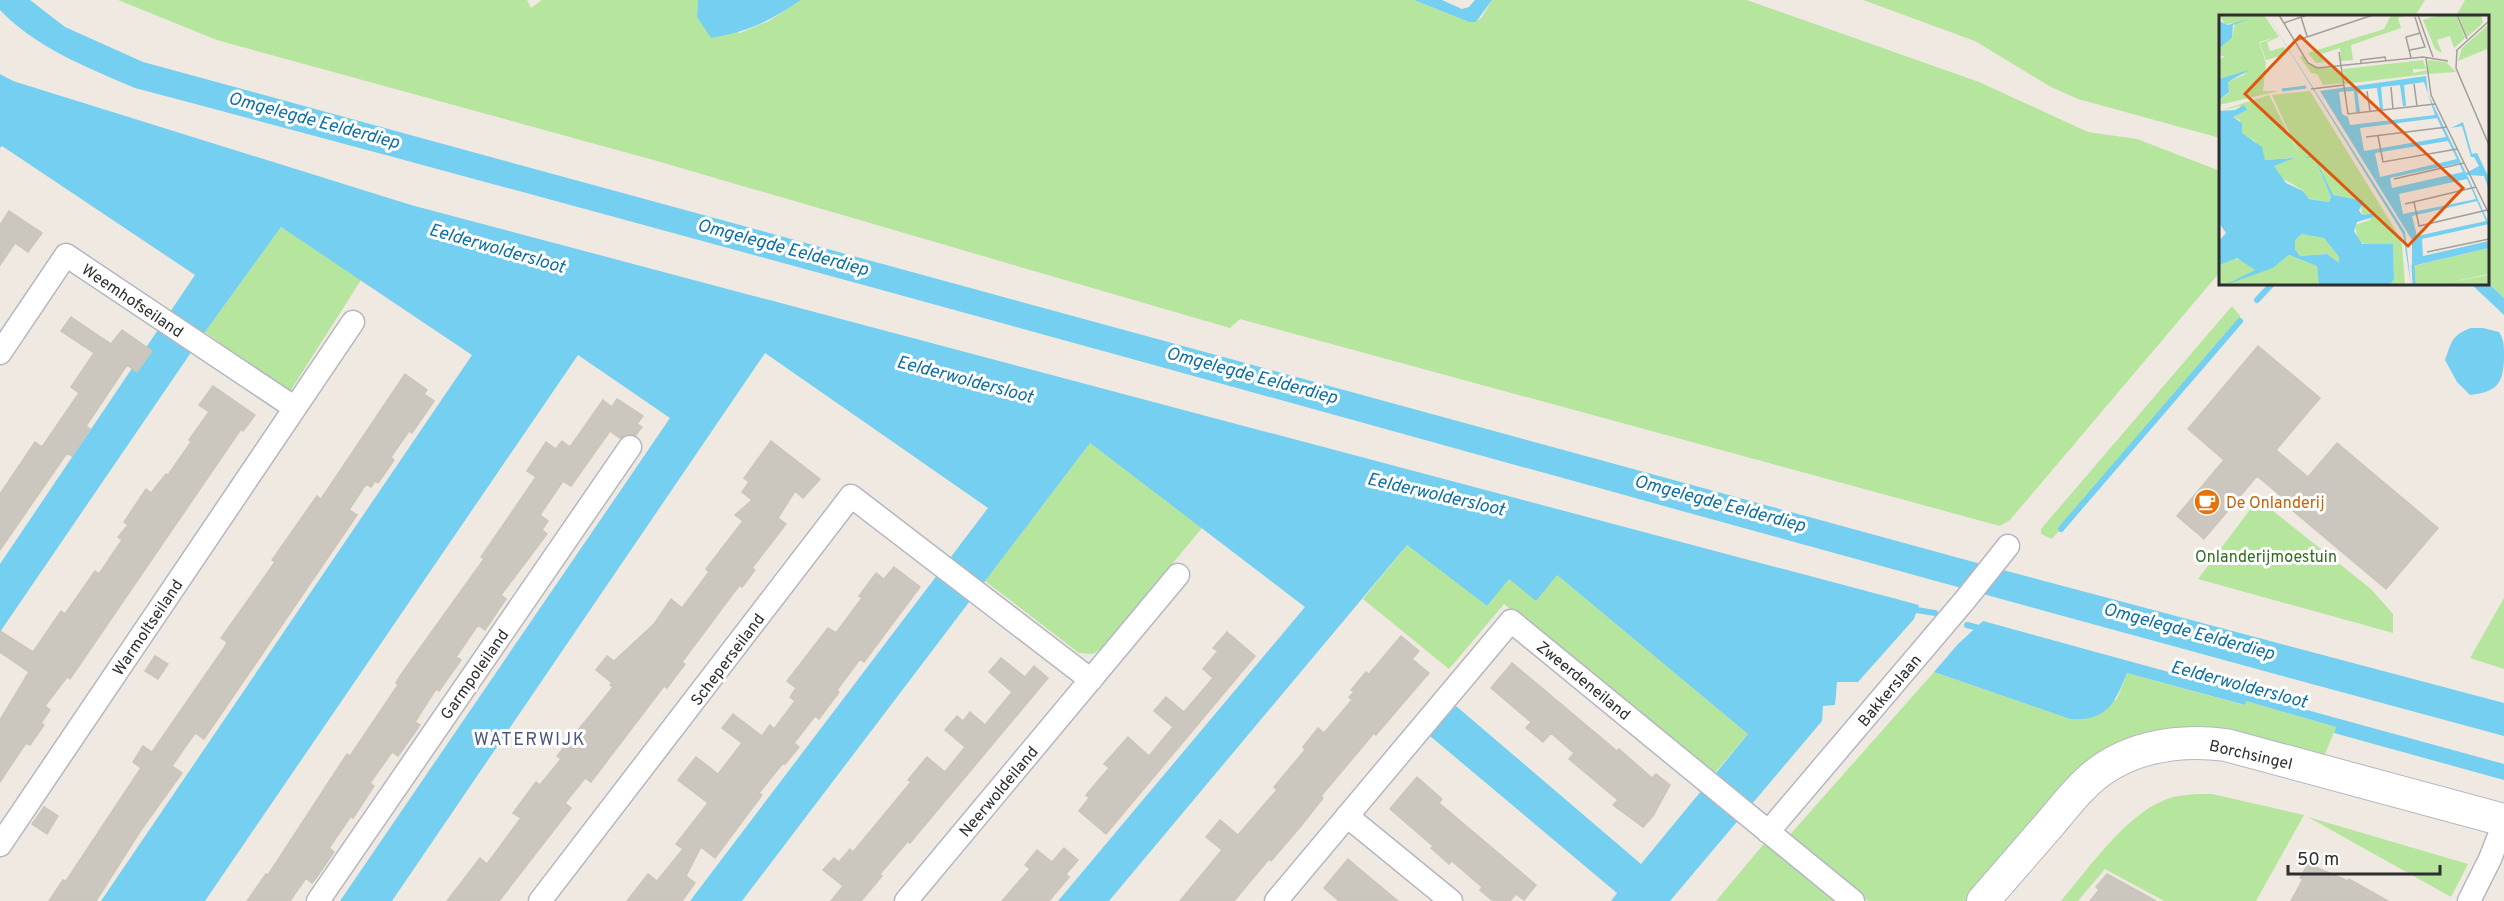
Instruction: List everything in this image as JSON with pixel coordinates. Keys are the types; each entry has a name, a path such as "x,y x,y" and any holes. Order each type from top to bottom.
{"main road":[{"name":"Borchsingel","path":"1983,901 2083,785 2116,762 2149,748 2168,744 2187,742 2226,745 2503,830"},
{"name":"Borchsingel","path":"2007,901 2092,802 2136,772 2173,762 2214,761 2248,768 2503,830"}],"street":[{"name":"Weemhofseiland","path":"0,353 66,255 295,408"},
{"name":"Warmoltseiland","path":"0,845 353,322"},
{"name":"Garmpoleiland","path":"318,901 630,447"},
{"name":"Scheperseiland","path":"540,901 851,496 1091,680"},
{"name":"Bakkerslaan","path":"1760,825 1969,595 2002,554"},
{"name":"Neerwoldeiland","path":"906,901 1178,575"},
{"name":"Zweerdeneiland","path":"1276,901 1511,621 1853,901"},
{"path":"1347,816 1451,901"},
{"path":"2469,901 2503,830"}],"green space":[{"path":"118,0 527,0 531,8 542,0 698,0 697,17 740,33 769,21 801,0 1414,0 1469,22 1476,22 1482,17 1492,0 1747,0 1979,82 2088,132 2137,139 2219,171 2219,273 2010,520 2000,526 1240,319 1230,328 657,161 217,40"},
{"path":"1863,0 2425,0 2416,15 2219,15 2219,138 2078,99 2051,87 1975,41"},
{"path":"2465,0 2504,0 2504,298 2489,284 2489,15 2457,15"},
{"path":"281,227 361,280 289,393 205,332"},
{"path":"2232,306 2240,316 2240,321 2052,539 2041,534 2041,529"},
{"path":"1090,443 1202,528 1102,648 1093,654 1079,653 985,581"},
{"name":"Onlanderijmoestuin","path":"2258,499 2371,589 2393,614 2393,633 2198,579"},
{"path":"1407,545 1487,606 1509,578 1557,575 1748,734 1713,775 1504,604 1449,669 1363,599"},
{"path":"2504,598 2504,669 2470,658"},
{"path":"1934,672 2070,719 2117,699 2127,673 2244,705 2246,701 2336,727 2323,759 2147,743 1976,901 1869,901 1855,894 1787,838"},
{"path":"2212,794 2304,815 2256,901 2164,901 2105,869 2078,901 2061,901 2096,858 2137,817 2172,797"},
{"path":"2308,817 2468,864 2451,897"},
{"path":"1767,840 1841,901 1716,901"}],"water":[{"name":"Omgelegde Eelderdiep","path":"0,0 30,0 65,27 143,62 2003,570 2504,703 2504,736 728,248 135,88 63,55 29,35 0,10"},
{"path":"698,0 801,0 758,25 711,38 697,17"},
{"path":"1414,0 1442,0 1462,9 1469,7 1475,0 1492,0 1476,22 1469,22"},
{"path":"0,74 13,81 411,205 1919,605 1914,619 1858,682 1837,682 1835,705 1823,706 1822,721 1670,901 1611,901 1617,893 1430,736 1456,706 1641,864 1748,734 1557,575 1536,601 1509,579 1487,606 1407,545 1109,901 1058,901 1305,607 1090,443 742,901 690,901 988,508 765,353 392,901 340,901 670,418 578,355 205,901 101,901 472,355 281,227 205,332 0,632 0,564 195,275 2,146 0,148"},
{"path":"2489,284 2504,298 2504,315 2472,285"},
{"path":"2471,328 2499,332 2504,354 2503,372 2498,384 2488,391 2470,395 2457,382 2445,360 2454,340 2460,333"},
{"path":"1983,621 2504,764 2504,780 2334,733 2336,727 2246,701 2245,705 2127,673 2118,694 2108,708 2093,717 2070,719 1934,672 1958,644"}],"building":[{"path":"9,211 42,233 28,252 15,243 0,265 0,225"},
{"path":"71,317 111,344 122,330 152,351 137,372 127,365 86,426 90,429 72,456 67,453 0,550 0,494 35,442 42,447 79,393 71,387 94,353 61,331"},
{"path":"2258,346 2320,398 2276,450 2308,477 2337,443 2438,528 2386,589 2285,504 2287,501 2257,476 2204,539 2177,516 2224,460 2188,429"},
{"path":"405,374 427,390 424,394 434,401 412,433 409,431 391,457 394,460 378,483 375,481 371,487 366,484 349,510 357,515 204,739 195,733 172,766 182,773 141,830 96,901 49,901 63,880 66,881 141,768 133,762 143,746 152,752 224,648 227,642 221,638 275,562 272,560 317,496 321,499"},
{"path":"213,386 255,415 243,431 241,429 70,679 67,677 45,706 50,710 41,723 44,725 30,745 26,743 0,782 0,720 29,672 0,652 0,631 33,652 61,611 65,614 95,571 99,574 122,540 118,537 128,525 124,522 146,489 151,493 166,474 168,475 191,442 189,440 209,412 199,405"},
{"path":"617,399 643,416 637,424 642,427 636,435 625,435 620,438 610,431 571,486 563,481 540,515 548,521 542,530 547,534 501,595 506,599 485,630 478,625 456,657 461,660 439,691 436,689 415,722 420,725 398,756 392,752 370,783 374,786 353,818 351,816 329,848 334,852 316,878 312,883 306,878 290,901 247,901 266,874 268,875 347,754 350,756 398,685 396,683 400,676 484,559 481,557 536,477 527,471 546,442 556,449 562,441 570,447 603,400 612,407"},
{"path":"771,441 820,479 803,498 795,491 778,518 786,524 752,568 755,570 742,587 740,585 735,591 682,662 685,664 667,688 664,686 591,782 585,778 565,803 571,808 499,901 447,901 480,858 487,864 521,818 513,813 536,782 540,785 561,759 557,756 613,687 610,685 612,683 596,670 607,656 614,661 654,624 671,599 682,608 709,572 706,569 743,521 735,515 752,500 742,492 749,482 744,478"},
{"path":"894,567 920,587 864,662 860,659 819,719 815,716 794,743 799,747 759,793 762,795 715,858 701,847 686,876 695,883 682,901 627,901 648,874 657,881 683,849 676,844 708,803 678,780 696,757 718,774 742,743 722,728 733,714 762,736 770,725 774,729 795,701 790,697 796,688 787,681 828,628 836,633 862,598 859,596 876,573 884,579"},
{"path":"1227,632 1255,656 1106,834 1079,811 1089,798 1086,795 1109,768 1104,764 1128,737 1149,756 1173,727 1154,711 1166,697 1184,712 1213,678 1203,669 1218,651 1213,648"},
{"path":"1401,636 1419,651 1412,659 1429,673 1376,735 1374,733 1321,796 1323,798 1301,826 1271,861 1269,859 1234,901 1180,901 1222,850 1206,837 1220,820 1238,835 1277,790 1274,787 1305,750 1303,747 1318,728 1324,733 1352,700 1349,697 1354,692 1351,690 1366,672 1369,674"},
{"path":"155,656 168,664 158,679 145,671"},
{"path":"1001,658 1025,677 1034,666 1048,678 910,843 908,841 880,874 882,876 861,901 831,901 843,886 823,870 834,858 839,862 850,849 853,852 911,782 908,780 927,757 945,772 965,747 945,730 957,716 963,721 970,712 985,725 1012,692 989,672"},
{"path":"1512,663 1617,751 1619,749 1652,778 1656,774 1670,785 1653,816 1643,827 1613,805 1618,800 1569,759 1574,753 1551,733 1543,742 1526,728 1531,722 1491,688"},
{"path":"1417,777 1442,799 1439,803 1536,885 1524,900 1516,894 1510,901 1493,901 1480,890 1482,887 1452,861 1449,864 1431,848 1433,846 1390,809"},
{"path":"44,807 58,816 47,834 32,824"},
{"path":"1064,848 1078,860 1066,874 1069,877 1049,901 1002,901 1030,869 1025,865 1037,850 1052,862"},
{"path":"1348,859 1398,901 1339,901 1324,888"},
{"path":"2308,864 2348,881 2349,879 2388,901 2291,901"},
{"path":"2107,874 2156,901 2090,901 2099,890 2096,887"}],"waterway":[{"path":"2257,300 2271,285"},
{"path":"2061,529 2240,321"},
{"name":"Eelderwoldersloot","path":"1910,609 1935,613"},
{"name":"Eelderwoldersloot","path":"1967,625 1983,629"}],"place":[{"name":"De Onlanderij","path":"2207,502"}],"district":[{"name":"WATERWIJK","path":"530,739"}]}
